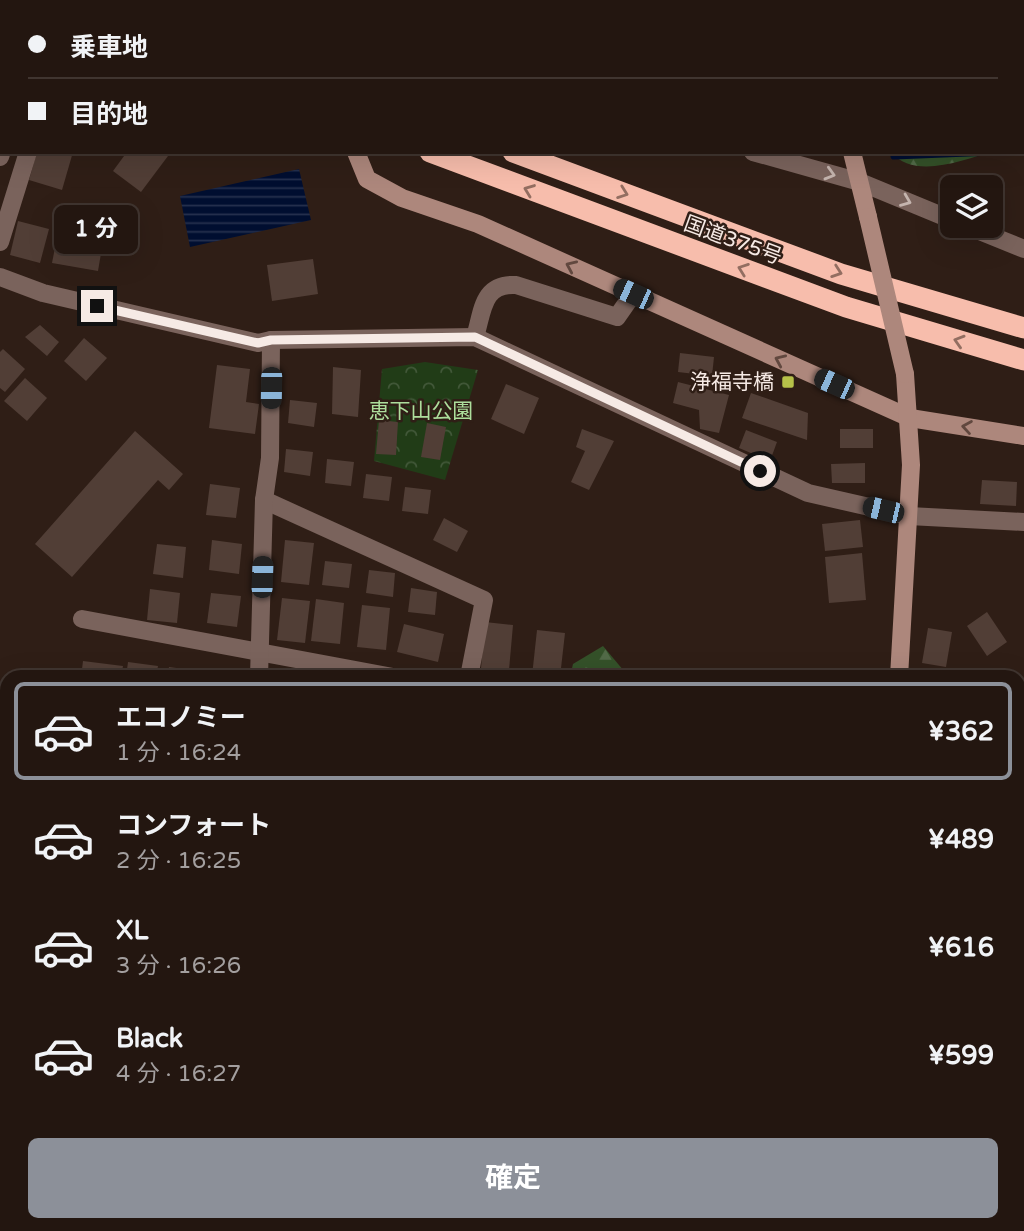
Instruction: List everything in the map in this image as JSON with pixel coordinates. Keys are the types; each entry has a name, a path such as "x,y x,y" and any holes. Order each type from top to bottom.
{"highway":[{"name":"国道375号","path":"435,154 846,307 1024,360"},
{"name":"国道375号","path":"518,154 841,274 1024,328"}],"street":[{"path":"0,242 27,154"},
{"path":"357,154 367,179 402,198 478,224 910,418 1024,436"},
{"path":"760,154 860,182 940,215"},
{"path":"853,154 905,374 910,418 909,516 899,670"},
{"path":"997,238 1024,249"},
{"path":"0,277 43,293 258,343 271,340 475,337 808,494 909,516 1024,522"},
{"path":"475,337 489,293 501,284 516,285 617,317 633,294"},
{"path":"259,670 264,500 270,458 271,340"},
{"path":"264,500 484,600 470,670"},
{"path":"82,619 353,670"}],"green space":[{"path":"894,154 984,154 939,166 912,165"},
{"name":"恵下山公園","path":"425,362 478,370 445,480 374,461 382,369"},
{"path":"603,646 623,670 572,670 573,664"}],"water":[{"path":"299,169 311,220 190,247 180,196"}],"building":[{"path":"36,154 72,154 62,190 29,180"},
{"path":"126,154 170,154 141,192 113,171"},
{"path":"18,221 49,229 40,263 10,255"},
{"path":"59,227 104,236 98,271 52,263"},
{"path":"313,259 318,294 272,301 267,265"},
{"path":"40,325 59,342 47,356 25,337"},
{"path":"84,338 107,358 86,381 64,361"},
{"path":"3,349 25,369 5,392 0,388 0,352"},
{"path":"680,353 714,357 712,376 678,372"},
{"path":"217,365 250,369 246,402 259,404 255,434 209,428"},
{"path":"333,367 361,370 358,417 332,414"},
{"path":"25,378 47,398 27,421 4,401"},
{"path":"678,382 729,395 719,433 700,429 699,410 673,403"},
{"path":"506,384 539,398 524,434 491,419"},
{"path":"751,393 808,413 807,440 742,418"},
{"path":"290,400 317,403 314,427 288,423"},
{"path":"379,420 398,422 396,455 376,454"},
{"path":"427,423 446,427 440,460 421,457"},
{"path":"582,429 614,441 589,490 571,482 585,451 576,447"},
{"path":"840,429 873,429 873,448 840,448"},
{"path":"746,430 777,442 770,461 739,448"},
{"path":"135,431 183,474 169,490 158,480 72,577 35,544"},
{"path":"286,449 313,452 310,476 284,472"},
{"path":"327,459 354,462 351,486 325,483"},
{"path":"865,463 865,483 832,483 831,464"},
{"path":"366,474 392,477 389,501 363,498"},
{"path":"982,480 1017,482 1016,506 980,504"},
{"path":"210,484 240,488 236,518 206,515"},
{"path":"405,487 431,490 428,514 402,511"},
{"path":"444,518 468,531 457,552 433,540"},
{"path":"860,520 863,547 825,551 822,524"},
{"path":"212,540 242,544 239,574 209,570"},
{"path":"285,540 314,543 309,585 281,582"},
{"path":"157,544 186,547 183,578 153,574"},
{"path":"862,553 866,600 829,603 825,557"},
{"path":"325,561 352,564 349,588 322,585"},
{"path":"369,570 395,573 393,597 366,593"},
{"path":"411,588 437,592 435,615 408,612"},
{"path":"150,589 180,593 177,623 147,620"},
{"path":"211,593 241,596 237,627 207,623"},
{"path":"282,598 310,601 305,643 277,640"},
{"path":"316,599 344,603 340,644 311,641"},
{"path":"362,605 390,608 386,650 357,647"},
{"path":"987,612 1007,642 987,656 967,626"},
{"path":"485,622 513,625 509,670 481,668"},
{"path":"404,624 444,634 438,662 397,652"},
{"path":"928,628 952,632 946,667 922,663"},
{"path":"537,630 565,633 561,670 533,670"},
{"path":"83,661 123,666 122,670 82,670"},
{"path":"128,662 158,666 157,670 127,670"},
{"path":"169,667 192,670 169,670"}],"waterway":[{"path":"894,156 944,154"}],"place":[{"name":"浄福寺橋","path":"788,382"}],"route":[{"path":"97,306 258,343 271,340 475,337 760,471"}]}
